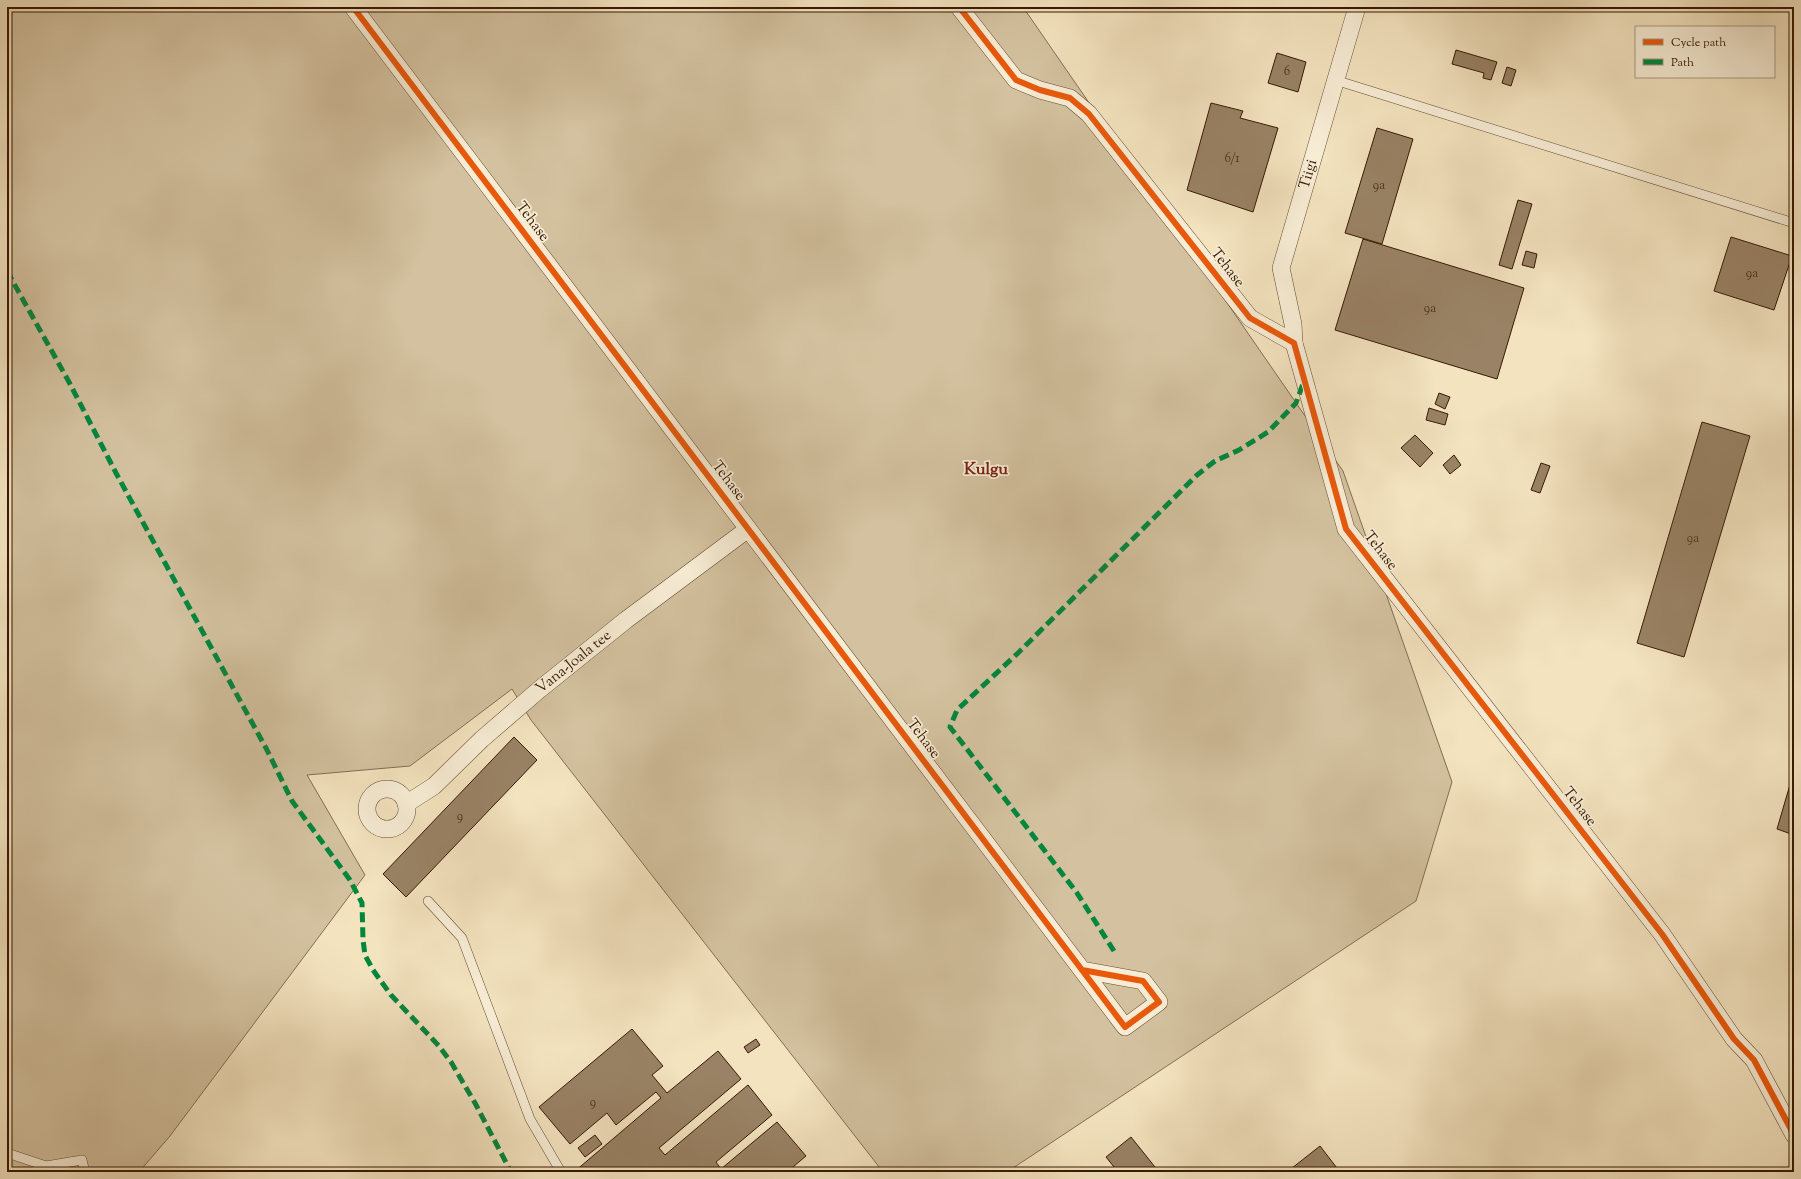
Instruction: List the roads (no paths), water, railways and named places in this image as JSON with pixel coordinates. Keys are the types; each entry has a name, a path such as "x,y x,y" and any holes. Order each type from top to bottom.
{"street":[{"name":"Tehase","path":"353,7 1082,970"},
{"name":"Tehase","path":"960,7 1016,80 1040,90 1070,98 1089,114 1250,318 1294,342 1346,529 1662,934 1734,1039 1754,1060 1794,1135"},
{"name":"Tiigi","path":"1294,342 1293,324 1281,268 1357,7"},
{"name":"Vana-Joala tee","path":"406,804 434,786 482,739 540,689 626,620 748,528"}],"lane":[{"path":"1335,80 1794,223"},
{"path":"428,901 462,938 530,1119 561,1172"},
{"path":"7,1151 10,1154 46,1166 82,1160 85,1172"}],"district":[{"name":"Kulgu","path":"986,470"}]}
